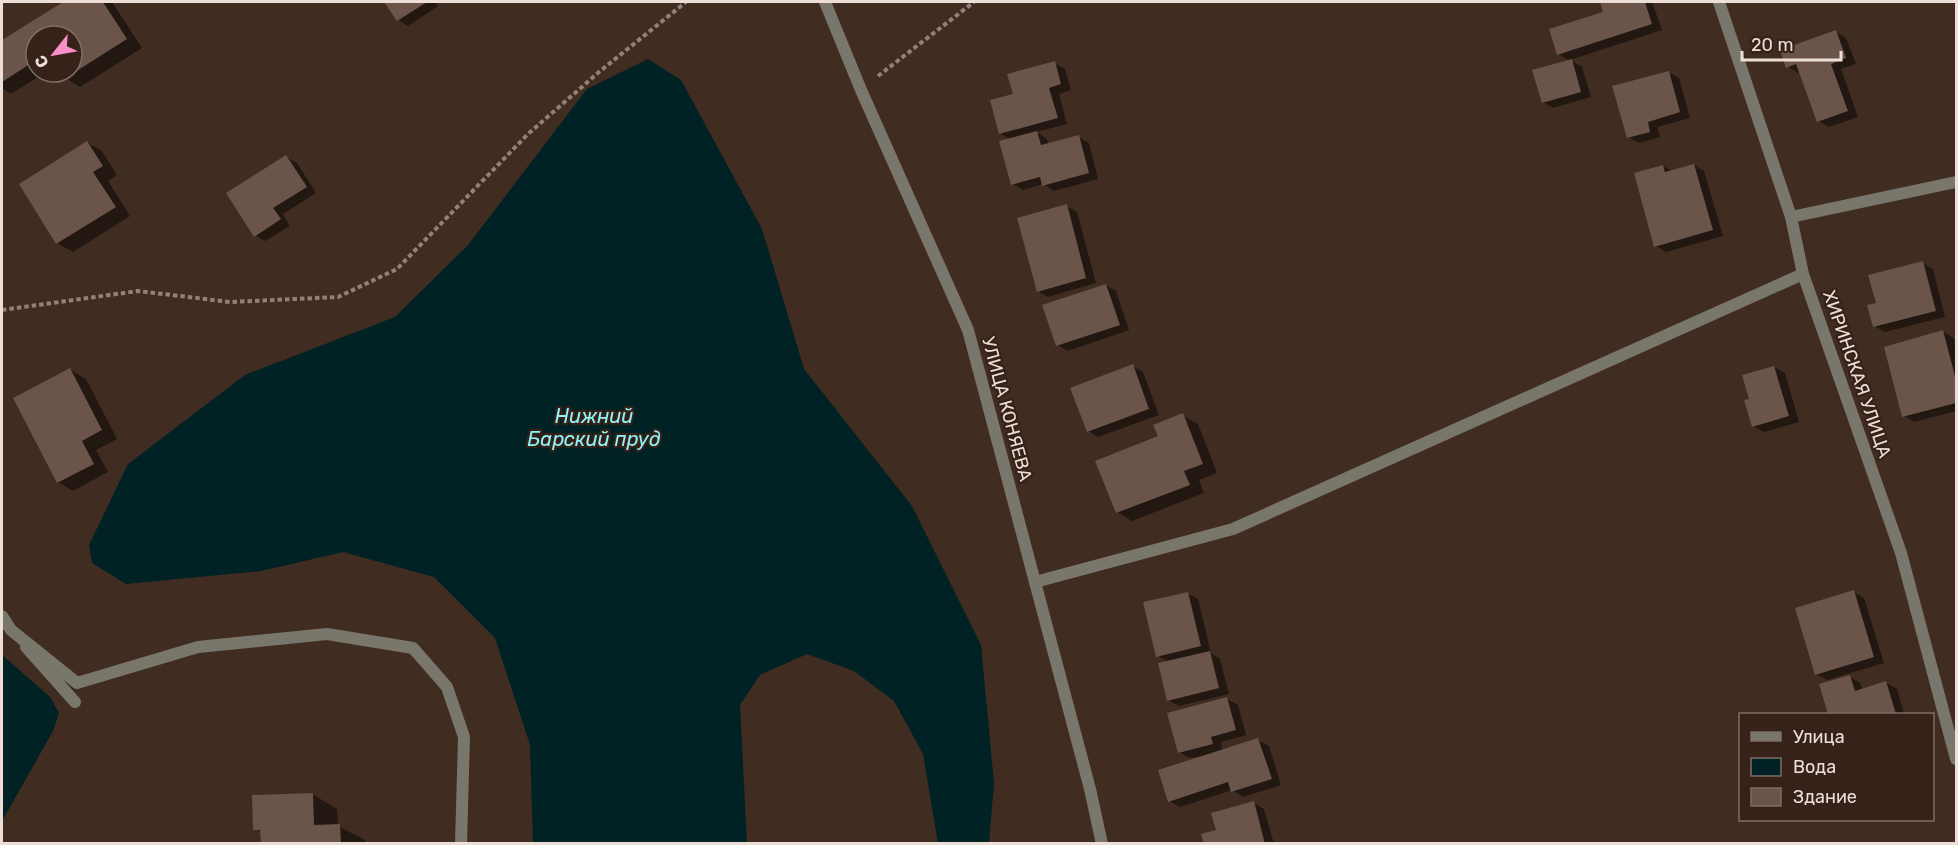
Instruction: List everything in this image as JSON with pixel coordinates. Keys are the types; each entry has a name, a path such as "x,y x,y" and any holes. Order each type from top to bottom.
{"street":[{"name":"УЛИЦА КОНЯЕВА","path":"825,2 861,90 968,330 1090,789 1102,843"},
{"name":"ХИРИНСКАЯ УЛИЦА","path":"1719,2 1791,218 1803,274 1900,553 1956,759"},
{"path":"1791,218 1956,182"},
{"path":"1035,582 1233,530 1803,274"},
{"path":"2,616 11,630 75,702"},
{"path":"11,630 77,682 198,647 268,639 327,634 414,648 447,687 464,737 461,843"}],"path":[{"path":"2,310 138,291 230,303 338,297 397,269 528,134 599,72 686,2"},
{"path":"861,90 974,2"}],"water":[{"name":"Нижний Барский пруд","path":"648,59 681,80 762,229 804,369 912,506 981,645 994,783 989,843 938,843 923,754 894,701 854,671 807,654 760,675 740,705 747,843 533,843 530,745 495,638 434,577 343,552 261,571 126,584 92,563 89,545 128,464 245,375 395,317 468,245 587,89"},
{"path":"2,655 50,697 59,713 53,731 2,821"}],"building":[{"path":"63,2 103,2 127,39 84,66 84,24 28,24"},
{"path":"384,2 427,2 397,21"},
{"path":"1600,2 1645,2 1652,24 1557,55 1549,29 1603,12"},
{"path":"24,26 24,68 2,82 2,40"},
{"path":"1836,30 1846,58 1831,64 1848,111 1817,122 1796,64 1786,68 1780,50"},
{"path":"1572,59 1581,92 1542,103 1532,70"},
{"path":"1055,61 1061,84 1049,88 1058,118 999,134 990,100 1013,94 1007,74"},
{"path":"1669,71 1680,112 1648,122 1650,132 1627,138 1612,86"},
{"path":"1037,131 1041,145 1079,135 1089,173 1042,186 1040,177 1011,185 999,141"},
{"path":"87,141 103,166 93,172 116,207 56,244 19,184"},
{"path":"286,155 307,187 273,208 281,219 254,237 226,193"},
{"path":"1694,164 1713,230 1654,247 1634,173 1663,165 1665,172"},
{"path":"1067,204 1086,278 1037,292 1017,218"},
{"path":"1923,261 1936,311 1873,327 1867,305 1876,303 1868,275"},
{"path":"1106,284 1120,325 1056,346 1042,305"},
{"path":"1943,330 1956,380 1956,403 1902,417 1884,347"},
{"path":"1133,364 1149,409 1087,432 1070,388"},
{"path":"1774,366 1789,416 1752,427 1744,400 1749,399 1742,375"},
{"path":"70,368 102,430 82,441 94,464 57,483 13,398"},
{"path":"1183,413 1203,464 1184,471 1190,485 1116,513 1095,461 1158,436 1153,425"},
{"path":"1854,590 1874,657 1815,675 1795,608"},
{"path":"1188,592 1201,646 1156,657 1143,602"},
{"path":"1210,651 1219,688 1167,701 1158,663"},
{"path":"1850,675 1855,691 1886,681 1896,713 1828,713 1819,684"},
{"path":"1227,697 1236,730 1211,737 1213,744 1178,753 1167,713"},
{"path":"1258,738 1272,779 1231,792 1228,782 1168,802 1158,770"},
{"path":"313,793 314,825 340,824 341,844 261,844 260,830 253,830 252,795"},
{"path":"1254,801 1265,844 1204,844 1201,834 1216,830 1211,813"}]}
